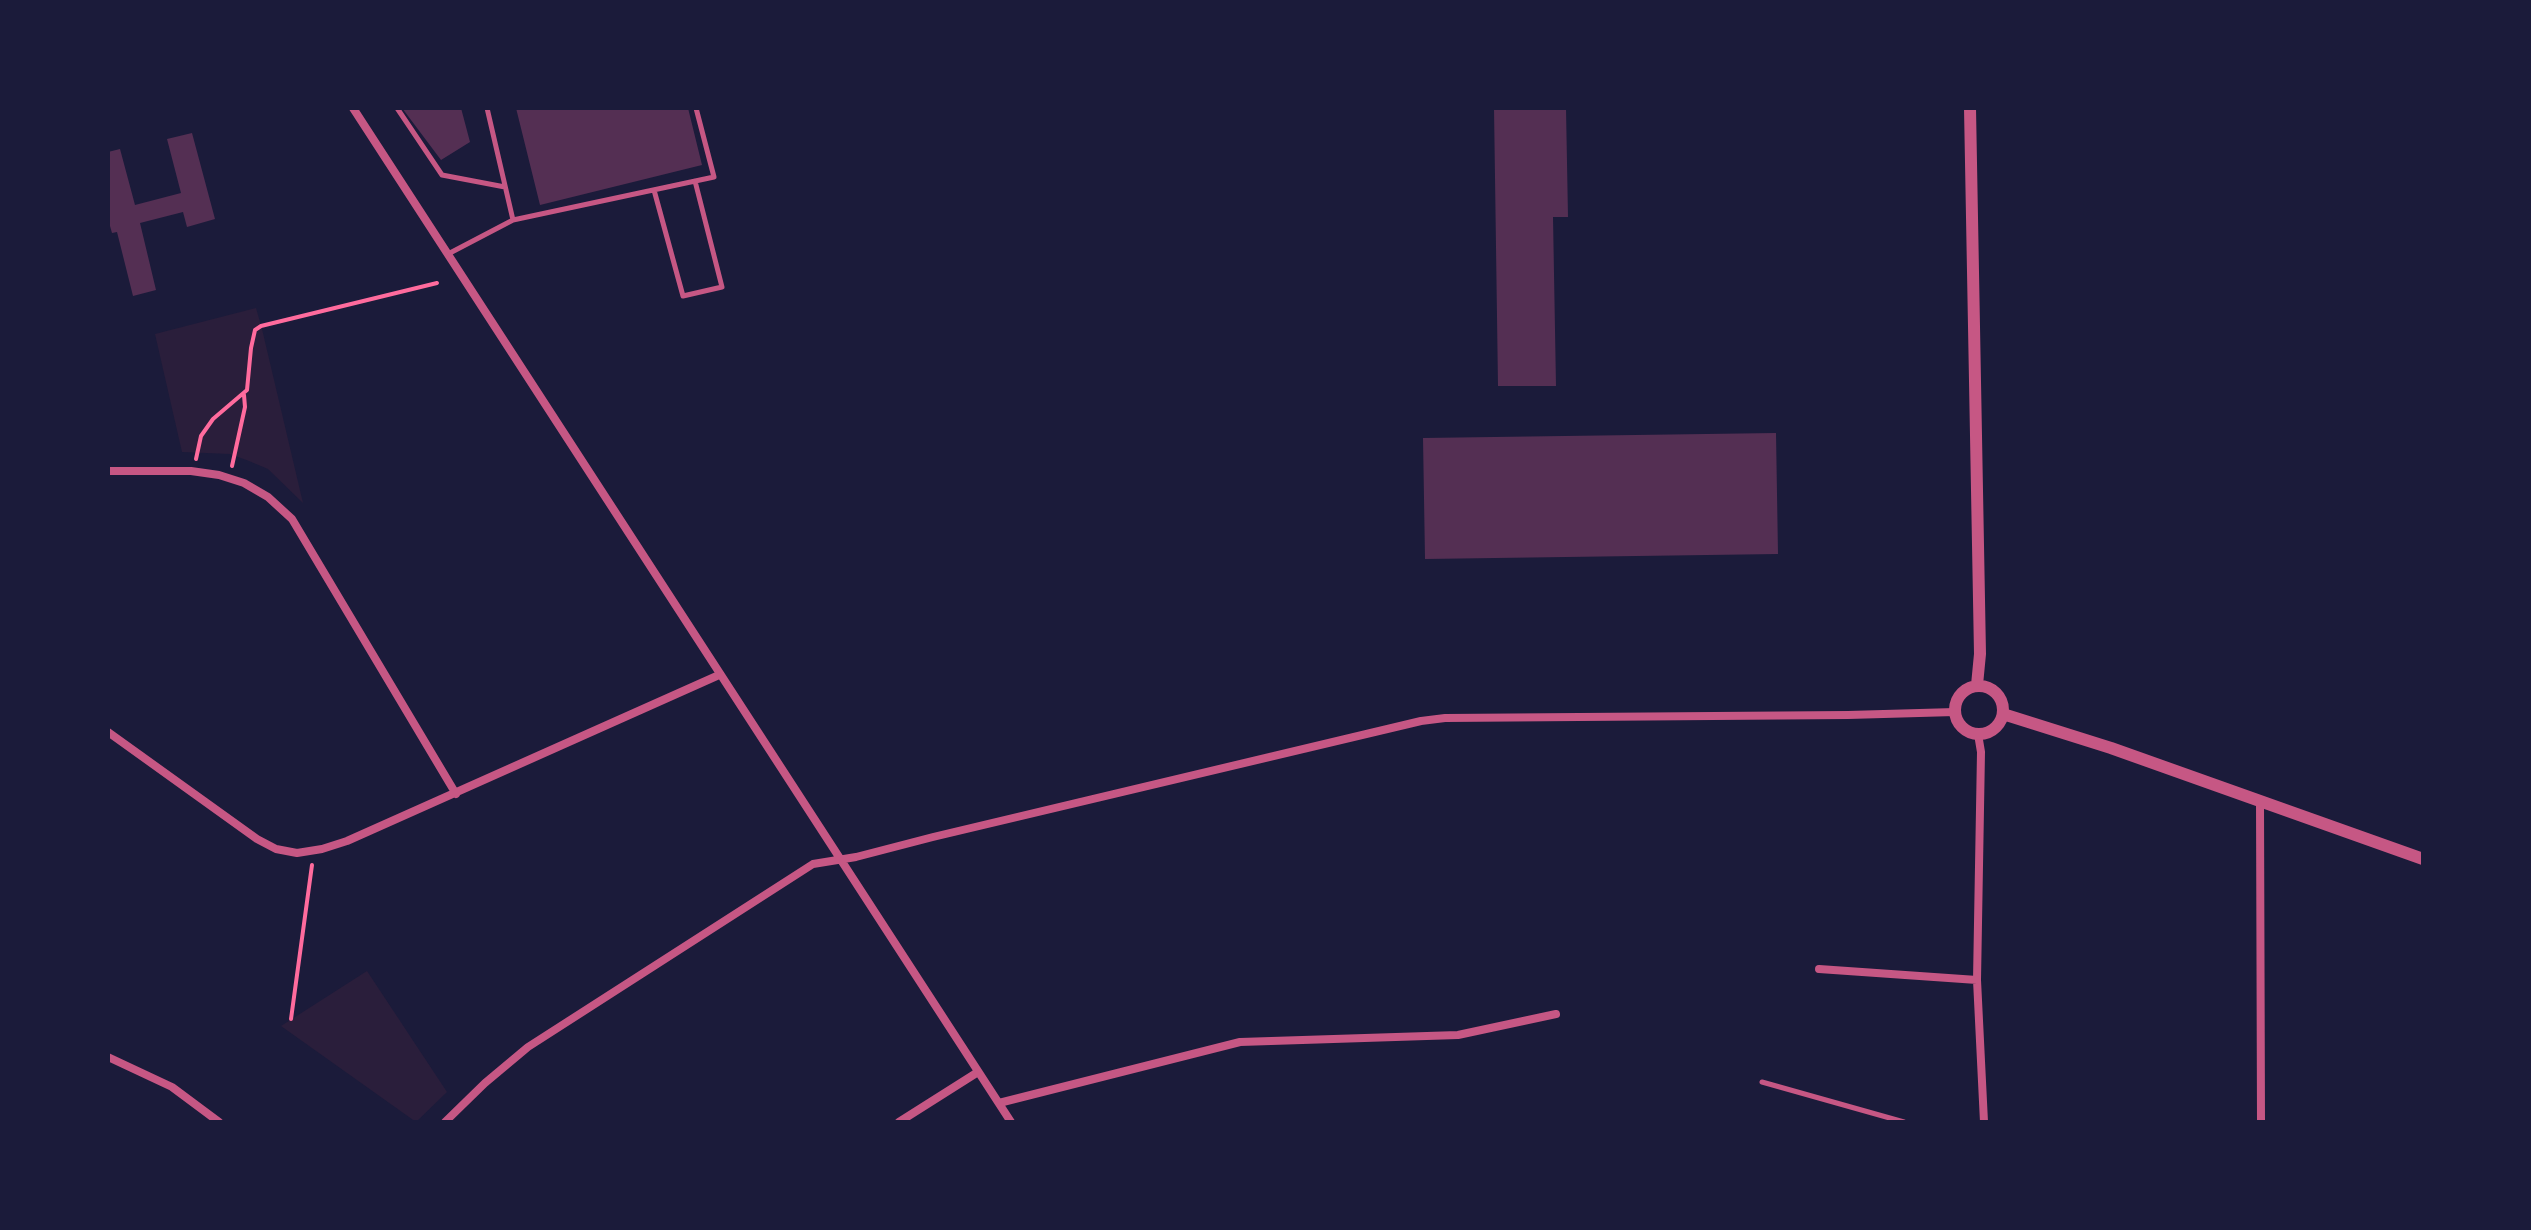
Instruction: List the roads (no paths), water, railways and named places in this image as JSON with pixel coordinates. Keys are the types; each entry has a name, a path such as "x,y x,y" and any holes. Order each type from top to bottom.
{"street":[{"path":"353,108 1011,1122"},
{"path":"1970,108 1980,654 1977,685"},
{"path":"108,471 194,472 230,479 268,497 292,519 456,794"},
{"path":"108,732 257,839 276,849 297,853 347,841 719,675"},
{"path":"1977,685 1997,694 2003,714 1997,726 1978,734 1960,725 1955,712 1958,697 1963,691 1977,685"},
{"path":"445,1122 528,1047 813,864 856,857 1421,721 1445,718 1955,712"},
{"path":"2003,714 2111,748 2423,859"},
{"path":"1978,734 1981,752 1977,980 1984,1122"},
{"path":"2260,803 2261,1122"},
{"path":"1819,969 1977,980"},
{"path":"999,1103 1240,1042 1458,1035 1556,1014"},
{"path":"108,1057 172,1087 219,1122"},
{"path":"899,1122 978,1072"}],"lane":[{"path":"397,108 442,175 505,187"},
{"path":"487,108 513,220"},
{"path":"448,254 513,220 714,177 696,108"},
{"path":"654,190 683,296 722,287 695,181"},
{"path":"1762,1082 1904,1122"}]}
